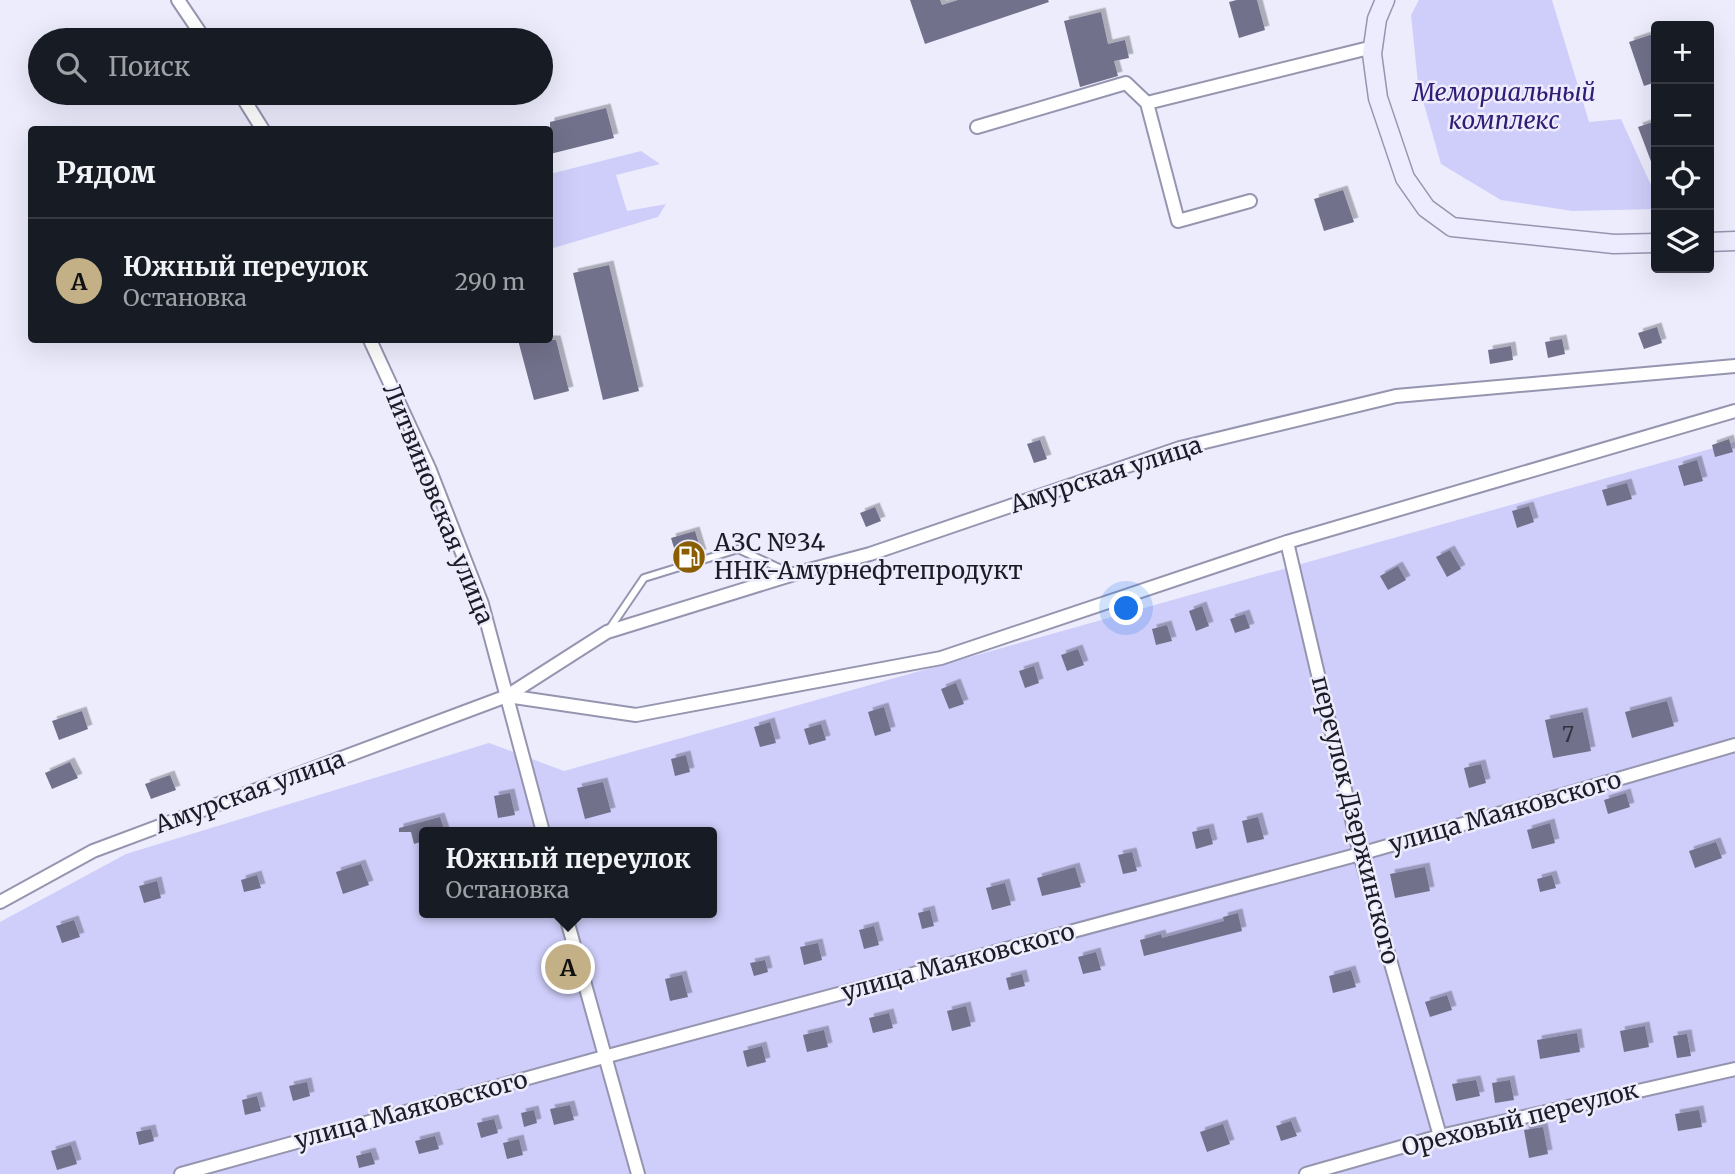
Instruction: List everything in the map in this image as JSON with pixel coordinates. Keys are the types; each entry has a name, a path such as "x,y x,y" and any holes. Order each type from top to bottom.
{"main road":[{"path":"1385,0 1377,19 1373,47 1378,98 1405,178 1426,208 1452,227 1614,244 1651,243"},
{"path":"1714,242 1735,241"}],"street":[{"path":"178,0 197,28"},
{"path":"1147,103 1373,47"},
{"path":"977,127 1126,83 1147,103 1178,221 1250,201"},
{"path":"247,105 261,126"},
{"name":"Литвиновская улица","path":"371,343 429,468 482,604 542,827"},
{"name":"Амурская улица","path":"0,902 93,851 507,696 607,632 794,574 870,554 1180,448 1396,396 1735,366"},
{"name":"Амурская улица","path":"507,696 636,715 941,658 1287,542 1735,411"},
{"name":"переулок Дзержинского","path":"1287,542 1360,854 1440,1136"},
{"name":"улица Маяковского","path":"181,1174 604,1057 1360,854 1735,745"},
{"path":"566,918 638,1174"},
{"name":"Ореховый переулок","path":"1306,1174 1440,1136 1735,1069"}],"lane":[{"path":"607,632 645,578 738,549 794,574"}],"green space":[{"name":"Мемориальный комплекс","path":"1419,0 1552,0 1589,122 1621,119 1651,185 1651,209 1572,211 1501,200 1441,164 1418,83 1411,15"},
{"path":"641,151 660,164 616,175 627,211 666,204 658,217 553,248 553,173"},
{"path":"1735,442 1735,1174 0,1174 0,922 126,854 489,743 564,771"}],"building":[{"path":"910,0 940,0 942,5 958,0 1049,2 925,44"},
{"path":"1257,0 1265,30 1239,38 1229,2"},
{"path":"1101,12 1108,44 1125,40 1129,58 1114,61 1118,76 1080,87 1064,21"},
{"path":"1651,35 1651,84 1644,86 1629,42"},
{"path":"606,108 614,138 553,153 553,126 550,126 550,122"},
{"path":"1651,123 1651,161 1638,127"},
{"path":"1343,190 1354,222 1324,231 1314,199"},
{"path":"609,265 639,391 603,400 573,273"},
{"path":"1657,327 1662,343 1644,349 1638,333"},
{"path":"1562,339 1565,354 1548,358 1545,342"},
{"path":"553,340 556,340 569,391 534,400 519,343 553,343"},
{"path":"1511,346 1513,360 1490,364 1488,350"},
{"path":"1729,439 1733,452 1715,457 1712,445"},
{"path":"1040,440 1047,459 1034,463 1027,444"},
{"path":"1697,460 1703,481 1684,486 1678,466"},
{"path":"1627,483 1632,499 1607,506 1602,490"},
{"path":"1529,506 1534,522 1517,528 1512,511"},
{"path":"875,507 881,521 866,527 860,513"},
{"path":"695,531 702,554 678,561 671,538"},
{"path":"1450,550 1461,569 1447,577 1436,557"},
{"path":"1398,566 1406,580 1388,590 1380,576"},
{"path":"1202,606 1209,626 1196,631 1189,611"},
{"path":"1245,614 1250,628 1235,633 1230,619"},
{"path":"1167,625 1172,641 1156,645 1152,629"},
{"path":"1078,649 1084,665 1067,671 1061,655"},
{"path":"1034,666 1039,683 1025,688 1019,671"},
{"path":"956,683 964,704 949,709 941,689"},
{"path":"1667,701 1674,726 1632,738 1625,712"},
{"path":"884,707 891,731 875,736 868,712"},
{"path":"82,711 88,729 59,740 52,721"},
{"path":"1583,712 1591,751 1553,758 1545,720"},
{"path":"770,722 776,743 760,747 754,727"},
{"path":"821,724 826,740 809,745 804,729"},
{"path":"686,755 690,772 675,776 671,759"},
{"path":"70,762 78,778 52,789 45,773"},
{"path":"1481,764 1486,783 1469,788 1464,768"},
{"path":"170,775 176,790 151,799 145,784"},
{"path":"603,782 611,812 585,819 577,788"},
{"path":"510,793 515,815 498,818 494,796"},
{"path":"1626,793 1630,807 1608,814 1604,800"},
{"path":"440,817 443,827 419,827 419,842 414,844 411,832 399,832 399,828"},
{"path":"1258,817 1264,839 1247,843 1242,821"},
{"path":"1550,823 1555,843 1532,849 1527,830"},
{"path":"1209,828 1213,844 1196,849 1192,832"},
{"path":"1716,842 1722,858 1695,868 1689,851"},
{"path":"1132,852 1137,871 1123,874 1118,855"},
{"path":"361,864 369,885 343,894 336,872"},
{"path":"1075,867 1081,887 1042,896 1037,878"},
{"path":"1425,867 1430,891 1395,898 1390,874"},
{"path":"257,875 261,888 244,892 241,880"},
{"path":"1552,875 1556,888 1540,892 1537,879"},
{"path":"157,881 161,898 144,903 139,886"},
{"path":"1005,883 1011,905 992,910 986,888"},
{"path":"930,910 934,926 922,929 918,913"},
{"path":"1238,913 1242,931 1144,956 1140,940 1161,934 1162,938 1224,921 1223,917"},
{"path":"74,920 80,937 62,943 56,926"},
{"path":"874,926 879,945 864,949 859,930"},
{"path":"818,943 822,960 804,965 800,947"},
{"path":"1096,952 1101,970 1083,974 1078,957"},
{"path":"765,960 768,972 754,976 750,963"},
{"path":"1351,970 1356,987 1333,993 1329,976"},
{"path":"1022,974 1025,986 1009,990 1006,978"},
{"path":"682,975 688,997 670,1001 665,979"},
{"path":"1447,995 1452,1010 1430,1017 1425,1002"},
{"path":"966,1006 971,1026 952,1031 947,1011"},
{"path":"889,1013 893,1028 873,1033 869,1018"},
{"path":"1645,1026 1649,1047 1624,1052 1620,1031"},
{"path":"824,1030 828,1047 807,1052 803,1035"},
{"path":"1577,1033 1580,1052 1540,1059 1537,1040"},
{"path":"1687,1034 1691,1056 1677,1058 1673,1036"},
{"path":"762,1046 766,1062 747,1067 743,1051"},
{"path":"1476,1080 1480,1096 1456,1101 1452,1084"},
{"path":"1510,1080 1514,1100 1495,1103 1492,1083"},
{"path":"307,1082 310,1096 293,1101 289,1086"},
{"path":"257,1096 261,1111 245,1115 242,1100"},
{"path":"570,1105 574,1120 554,1125 550,1109"},
{"path":"534,1110 537,1123 524,1127 521,1113"},
{"path":"1699,1110 1702,1127 1678,1131 1675,1114"},
{"path":"494,1119 498,1133 481,1138 477,1123"},
{"path":"1291,1121 1297,1136 1281,1141 1276,1126"},
{"path":"1223,1124 1230,1144 1207,1152 1200,1132"},
{"path":"1543,1127 1548,1154 1529,1158 1524,1130"},
{"path":"151,1129 154,1141 139,1145 136,1132"},
{"path":"435,1136 439,1149 419,1154 415,1141"},
{"path":"519,1139 523,1155 507,1159 503,1143"},
{"path":"71,1145 77,1164 57,1170 51,1151"},
{"path":"371,1152 375,1164 359,1168 356,1156"}],"place":[{"name":"АЗС №34 ННК-Амурнефтепродукт","path":"689,557"},
{"name":"Южный переулок","path":"568,967"}]}
